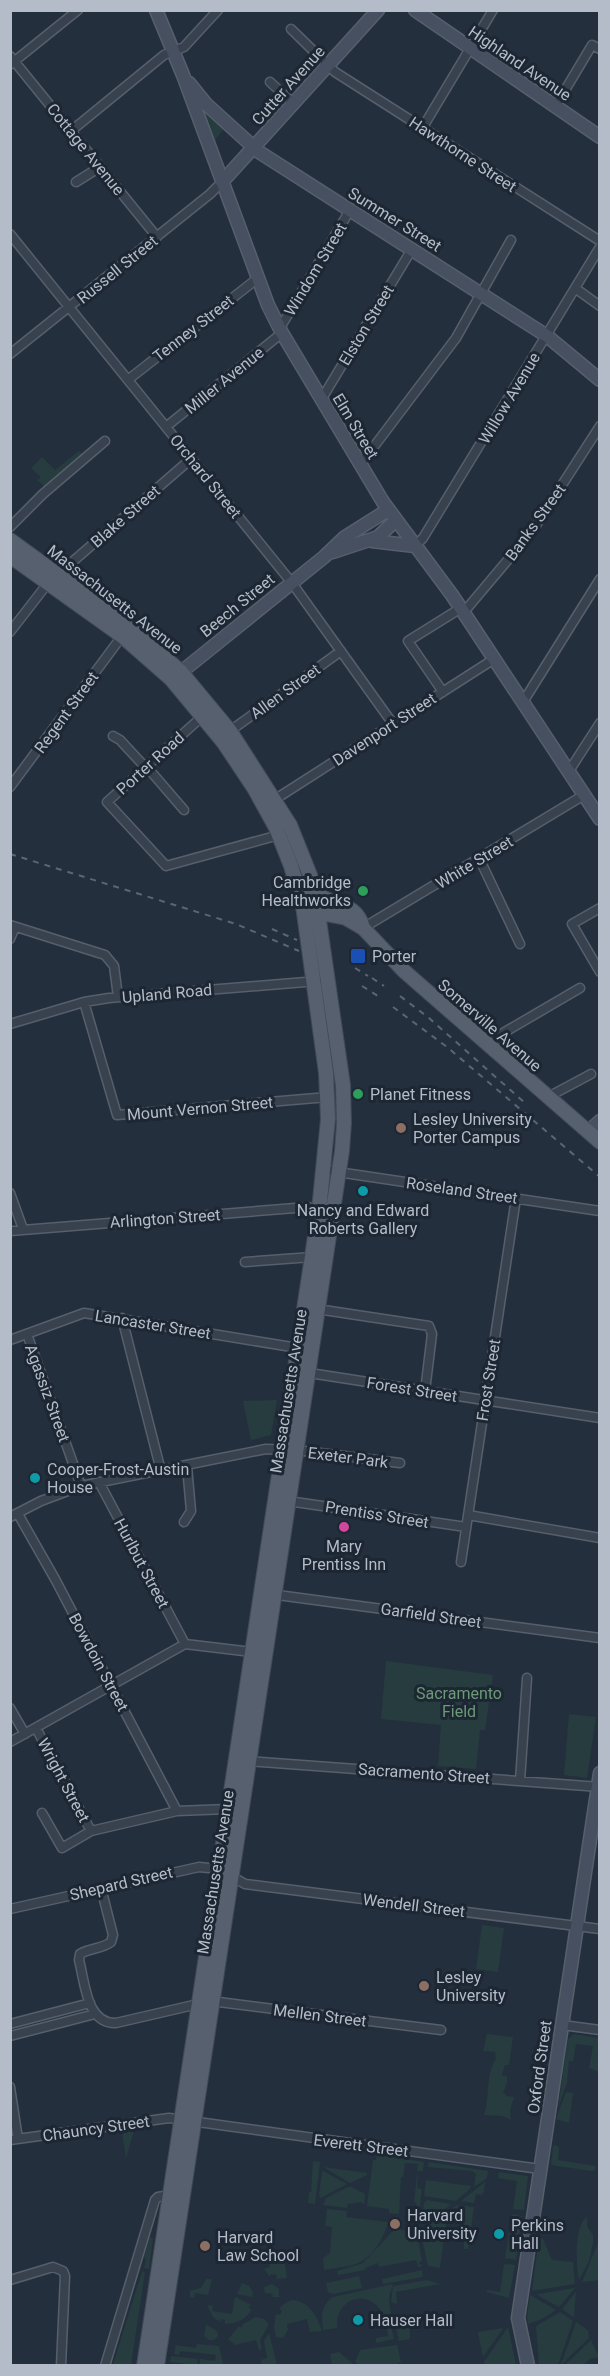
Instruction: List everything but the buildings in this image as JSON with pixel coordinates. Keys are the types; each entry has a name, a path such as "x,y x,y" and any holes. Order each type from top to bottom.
{"main road":[{"name":"Elm Street","path":"156,10 183,75 268,305 281,331 388,510 462,610 600,819"},
{"name":"Cutter Avenue","path":"222,182 378,10"},
{"name":"Highland Avenue","path":"417,13 600,137"},
{"name":"Summer Street","path":"183,75 206,104 253,147 547,336 600,380"},
{"name":"Beech Street","path":"176,675 324,557 345,537 388,510"},
{"name":"Beech Street","path":"324,557 380,535 396,520"},
{"name":"Massachusetts Avenue","path":"10,540 122,636 176,675"},
{"path":"364,541 415,546"},
{"name":"Massachusetts Avenue","path":"10,556 53,578 133,629 208,712 230,731 297,839 314,891 318,913 331,1171 318,1309 301,1372 268,1594 249,1761 231,1875 205,2002"},
{"name":"Massachusetts Avenue","path":"208,712 279,834 302,900 344,1093 344,1131 319,1210 298,1348 301,1372"},
{"name":"Somerville Avenue","path":"314,891 325,900 354,910 363,928"},
{"name":"Somerville Avenue","path":"302,900 307,908 318,913 346,918 363,928 404,971 600,1142"},
{"path":"588,1132 600,1121"},
{"name":"Massachusetts Avenue","path":"157,2366 205,2002 219,1869 252,1652 268,1594 288,1501 290,1449"},
{"name":"Oxford Street","path":"528,2366 518,2318 600,1773"},
{"name":"Massachusetts Avenue","path":"144,2366 170,2195 188,2121"}],"street":[{"path":"63,10 67,20"},
{"path":"12,61 78,10"},
{"path":"71,131 164,55 184,47 218,10"},
{"path":"423,127 492,10"},
{"name":"Hawthorne Street","path":"291,29 335,72 600,241"},
{"path":"555,107 596,47"},
{"name":"Cottage Avenue","path":"12,61 157,237"},
{"path":"270,82 293,103"},
{"path":"76,182 100,166"},
{"name":"Russell Street","path":"10,354 222,182"},
{"name":"Windom Street","path":"281,331 350,210"},
{"name":"Orchard Street","path":"10,234 292,582 393,724"},
{"path":"360,465 456,338 511,240"},
{"name":"Willow Avenue","path":"415,546 423,538 600,247"},
{"name":"Elston Street","path":"321,400 412,249"},
{"name":"Tenney Street","path":"129,379 258,278"},
{"path":"575,288 600,306"},
{"name":"Miller Avenue","path":"167,426 281,331"},
{"name":"Banks Street","path":"443,692 408,641 462,610 533,530 600,426"},
{"path":"10,527 43,494 105,441"},
{"name":"Blake Street","path":"10,632 53,578 192,458"},
{"path":"523,702 600,579"},
{"name":"Regent Street","path":"10,787 122,636"},
{"name":"Allen Street","path":"230,731 341,651"},
{"name":"Davenport Street","path":"274,800 494,659"},
{"name":"Porter Road","path":"208,712 107,802 166,866 279,834"},
{"path":"569,771 600,723"},
{"path":"113,736 120,740 146,767 184,810"},
{"name":"White Street","path":"363,928 584,795"},
{"path":"479,858 520,944"},
{"path":"600,908 572,924 600,972"},
{"path":"10,939 13,926 105,955 114,966 118,997"},
{"name":"Upland Road","path":"10,1024 84,1002 118,997 320,981"},
{"path":"486,1043 580,988"},
{"name":"Mount Vernon Street","path":"84,1002 117,1115 328,1097"},
{"path":"548,1097 591,1074"},
{"name":"Roseland Street","path":"331,1171 600,1211"},
{"path":"10,1193 23,1229"},
{"name":"Frost Street","path":"461,1562 516,1198"},
{"name":"Arlington Street","path":"10,1231 308,1207 319,1210"},
{"path":"245,1262 312,1257"},
{"path":"318,1309 429,1326 432,1335 424,1391"},
{"name":"Lancaster Street","path":"10,1340 84,1314 122,1318 298,1348"},
{"path":"122,1318 161,1471"},
{"name":"Agassiz Street","path":"27,1334 81,1486"},
{"name":"Forest Street","path":"301,1372 600,1418"},
{"name":"Exeter Park","path":"14,1515 41,1501 81,1486 266,1449 290,1449 400,1463"},
{"path":"184,1522 191,1511 187,1466"},
{"name":"Hurlbut Street","path":"99,1482 185,1644"},
{"name":"Prentiss Street","path":"288,1501 466,1527"},
{"name":"Bowdoin Street","path":"14,1515 56,1579 177,1811"},
{"path":"468,1515 600,1538"},
{"name":"Garfield Street","path":"268,1594 600,1638"},
{"path":"10,1742 185,1644 252,1652"},
{"path":"520,1781 527,1678"},
{"path":"10,1708 25,1734"},
{"name":"Wright Street","path":"36,1728 91,1831"},
{"name":"Sacramento Street","path":"249,1761 598,1787"},
{"path":"42,1813 62,1848 91,1831 177,1811 228,1809"},
{"name":"Shepard Street","path":"10,1909 183,1869 199,1867 219,1869 231,1875"},
{"name":"Wendell Street","path":"231,1875 245,1884 600,1929"},
{"path":"101,1888 113,1935 111,1942 106,1946 80,1954 79,1960 94,2014 105,2021 116,2023 205,2002"},
{"name":"Mellen Street","path":"205,2002 441,2030"},
{"path":"10,2024 90,2003"},
{"path":"10,2036 94,2014"},
{"path":"562,2025 600,2030"},
{"path":"10,2087 14,2139"},
{"name":"Chauncy Street","path":"14,2139 169,2118 188,2121"},
{"name":"Everett Street","path":"188,2121 540,2169"},
{"path":"105,2366 155,2200 158,2197 170,2195"},
{"path":"10,2280 53,2267 63,2271 65,2276 61,2366"}],"green space":[{"path":"201,110 224,129 212,144"},
{"path":"79,451 82,454 45,487 37,480 41,477 31,468 42,457 55,470"},
{"path":"277,1400 271,1435 251,1440 243,1401"},
{"name":"Sacramento Field","path":"386,1661 493,1675 485,1730 480,1730 476,1769 438,1766 441,1725 381,1719"},
{"path":"569,1714 596,1717 587,1778 564,1775"},
{"path":"482,1925 504,1928 498,1972 476,1969"},
{"path":"487,2034 513,2037 509,2065 505,2065 502,2075 507,2076 503,2093 514,2097 510,2110 511,2120 503,2116 484,2115 490,2072 496,2059 495,2052 483,2051"},
{"path":"574,2034 599,2038 599,2072 589,2068 593,2046 576,2044 573,2061 569,2061 567,2083 558,2108 568,2039"},
{"path":"566,2092 573,2093 569,2123 556,2119"},
{"path":"134,2131 126,2158 122,2132"},
{"path":"555,2145 559,2147 558,2160 596,2166 595,2170 551,2165"},
{"path":"377,2155 424,2162 423,2171 417,2171 418,2164 405,2163 403,2177 401,2177 399,2214 389,2213 389,2209 367,2206 373,2160 376,2160"},
{"path":"313,2161 320,2162 315,2204 308,2203"},
{"path":"429,2162 488,2171 487,2178 474,2187 476,2174 472,2171 428,2167"},
{"path":"323,2167 367,2173 367,2175 350,2183"},
{"path":"322,2171 347,2184 321,2198 319,2196"},
{"path":"499,2172 528,2176 524,2210 513,2209 517,2181 498,2178"},
{"path":"417,2175 417,2188 422,2189 419,2213 414,2213 417,2203 414,2202"},
{"path":"426,2180 471,2186 456,2201 424,2196"},
{"path":"485,2182 484,2192 481,2195 476,2194 474,2203 461,2201"},
{"path":"350,2186 365,2194 364,2205 362,2202 348,2204 347,2208 323,2205 326,2198"},
{"path":"427,2200 450,2205 429,2222 423,2223 421,2221 424,2203"},
{"path":"458,2205 474,2207 468,2249 464,2249 464,2241 457,2240 462,2208 452,2208"},
{"path":"327,2209 347,2211 346,2217 388,2222 371,2254 353,2265 324,2270 323,2258 330,2253 332,2227 325,2226"},
{"path":"443,2214 447,2216 442,2236 444,2237 440,2268 428,2266 421,2234 423,2229"},
{"path":"512,2214 522,2216 516,2260 505,2258"},
{"path":"587,2217 587,2227 593,2235 593,2243 589,2261 579,2280 578,2237"},
{"path":"397,2229 417,2233 422,2261 419,2262 420,2265 423,2264 422,2266 418,2267 416,2260 379,2267 378,2263 365,2270 338,2275 337,2271 363,2263"},
{"path":"150,2237 153,2239 149,2269 144,2268 146,2260 144,2256"},
{"path":"539,2237 543,2239 552,2260 573,2262 575,2284 532,2291"},
{"path":"599,2241 599,2280 582,2282"},
{"path":"269,2262 285,2264 287,2278 276,2279 277,2275 271,2274 270,2277 264,2269 270,2267"},
{"path":"504,2264 515,2265 509,2298 487,2292 487,2290 500,2292"},
{"path":"422,2270 423,2277 383,2284 382,2279"},
{"path":"142,2271 145,2272 131,2365 113,2365"},
{"path":"359,2276 362,2288 333,2294 328,2292 326,2283"},
{"path":"206,2279 212,2279 208,2295 195,2293 194,2298 190,2297 190,2291 201,2288"},
{"path":"427,2280 440,2284 396,2292 397,2304 391,2302 393,2286"},
{"path":"242,2283 249,2286 253,2292 252,2297 237,2294"},
{"path":"272,2284 279,2289 279,2297 272,2297 273,2294 265,2293 264,2287"},
{"path":"393,2284 389,2297 391,2317 384,2318 379,2308 372,2302 356,2299 348,2302 342,2308 337,2328 323,2330 323,2312 326,2304 333,2297"},
{"path":"575,2288 559,2307 537,2295 538,2294"},
{"path":"576,2292 574,2316 573,2317 562,2309"},
{"path":"530,2295 556,2310 528,2324"},
{"path":"235,2297 252,2305 249,2306 249,2309 252,2309 247,2316 237,2322 225,2324 225,2320 221,2319 220,2322 213,2317 207,2305 213,2306 212,2311 232,2314"},
{"path":"292,2300 303,2303 312,2310 322,2331 310,2332 307,2319 287,2324 288,2330 283,2338 276,2337 274,2327 276,2314 280,2315 282,2311 279,2309"},
{"path":"560,2312 573,2321 558,2365 539,2365 536,2326"},
{"path":"256,2317 264,2319 269,2324 260,2340 262,2349 259,2350 256,2340 235,2345 228,2339 239,2326 241,2328 243,2324"},
{"path":"576,2322 588,2330 589,2338 561,2365"},
{"path":"206,2324 217,2331 218,2336 214,2340 209,2340 204,2336"},
{"path":"395,2324 410,2329 410,2339 399,2341"},
{"path":"387,2327 391,2327 394,2339 376,2343 376,2338 388,2336"},
{"path":"508,2327 516,2365 484,2365 484,2362"},
{"path":"503,2329 483,2357 478,2332"},
{"path":"269,2333 277,2365 262,2365 261,2360 267,2358 264,2341"},
{"path":"591,2340 599,2357 590,2359 583,2365 565,2365"},
{"path":"197,2344 219,2346 223,2363 199,2365 200,2359 215,2361 216,2355 180,2351 179,2355 174,2354 176,2345 196,2348"},
{"path":"397,2345 401,2362 395,2365 359,2365 355,2362 360,2350"},
{"path":"339,2352 352,2365 332,2365 330,2354"},
{"path":"171,2356 198,2359 197,2365 170,2362"}],"railway":[{"path":"10,854 236,924 299,951"},
{"path":"272,929 297,940"},
{"path":"355,968 368,976"},
{"path":"372,978 384,986"},
{"path":"362,986 378,996"},
{"path":"400,996 429,1018 525,1103"},
{"path":"393,1007 447,1047 600,1177"}],"place":[{"name":"Cambridge Healthworks","path":"363,891"},
{"name":"Porter","path":"358,956"},
{"name":"Planet Fitness","path":"358,1094"},
{"name":"Lesley University Porter Campus","path":"401,1128"},
{"name":"Nancy and Edward Roberts Gallery","path":"363,1191"},
{"name":"Cooper-Frost-Austin House","path":"35,1478"},
{"name":"Mary Prentiss Inn","path":"344,1527"},
{"name":"Lesley University","path":"424,1986"},
{"name":"Harvard University","path":"395,2224"},
{"name":"Perkins Hall","path":"499,2234"},
{"name":"Harvard Law School","path":"205,2246"},
{"name":"Hauser Hall","path":"358,2320"}]}
